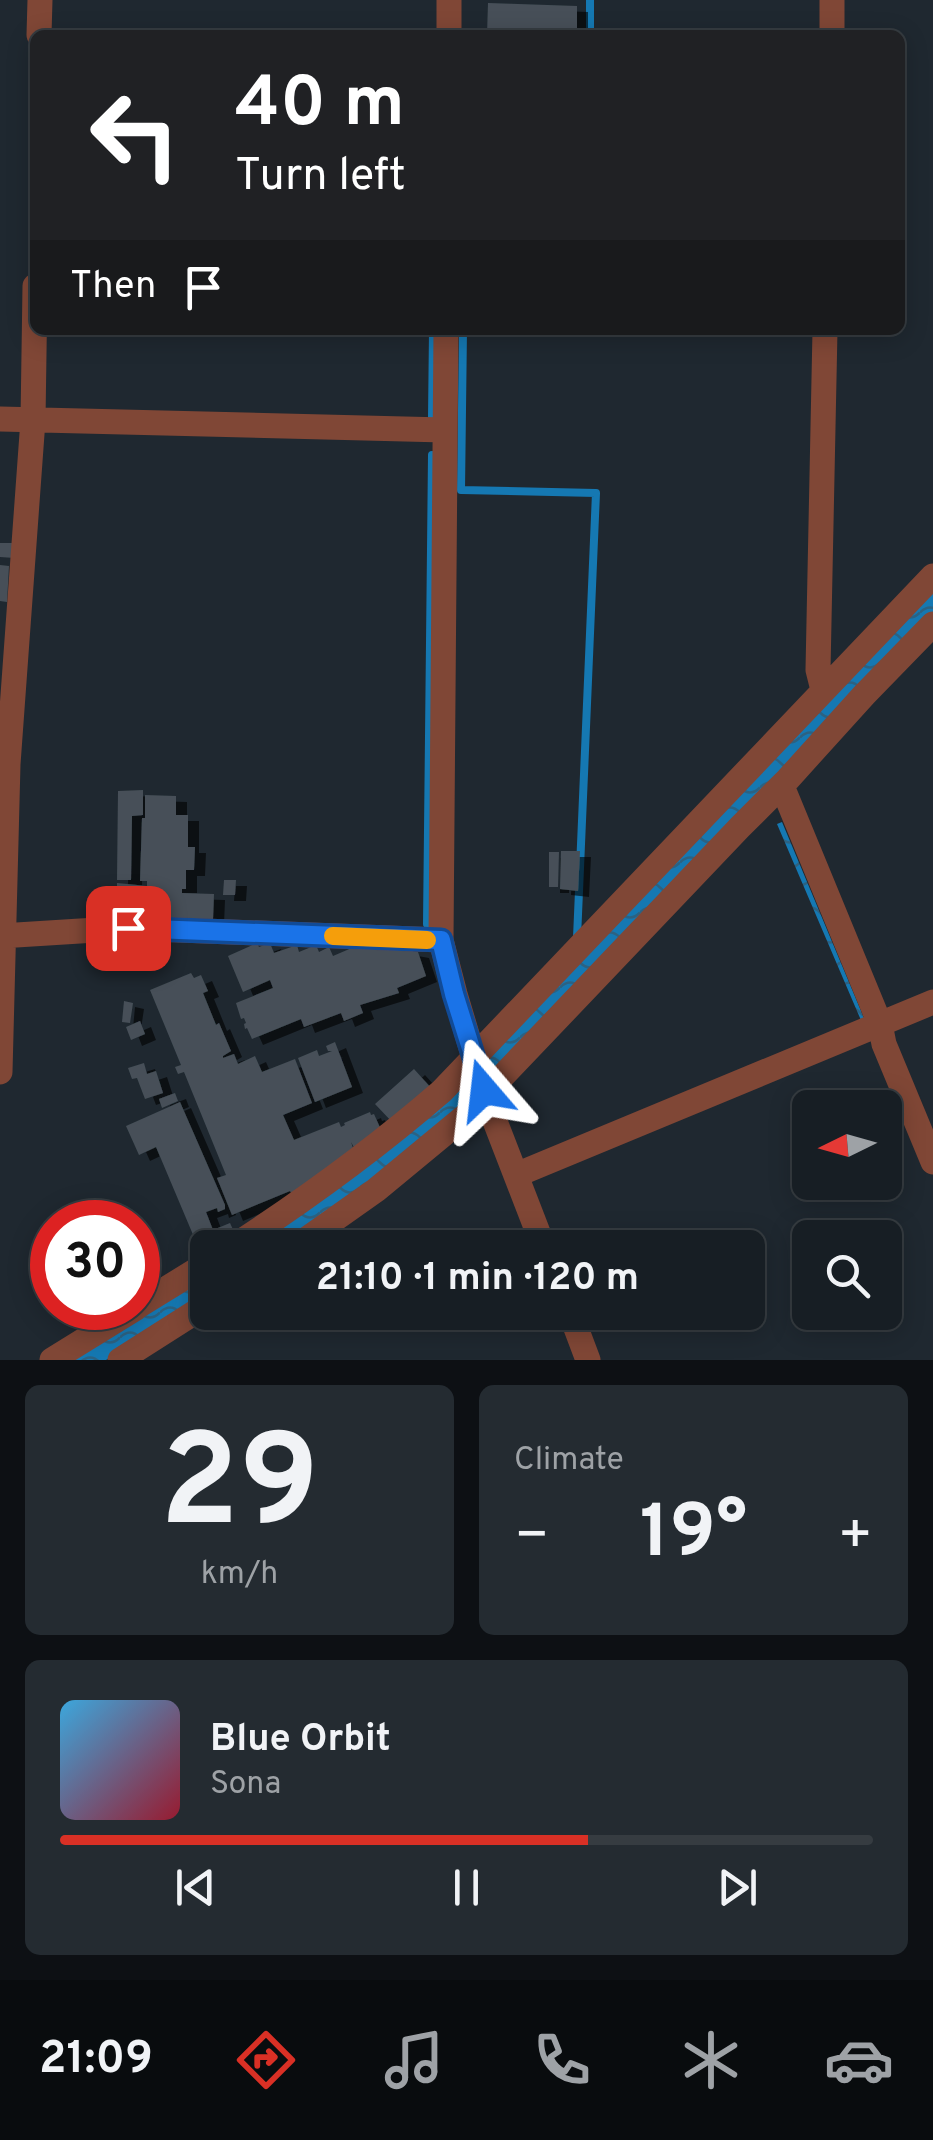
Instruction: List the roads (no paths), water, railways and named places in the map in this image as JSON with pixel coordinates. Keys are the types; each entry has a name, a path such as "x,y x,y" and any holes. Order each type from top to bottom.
{"street":[{"path":"39,30 40,0"},
{"path":"449,0 449,30"},
{"path":"832,0 832,30"},
{"path":"0,1072 8,764 33,420 34,335"},
{"path":"446,335 441,940 480,1077 537,1230"},
{"path":"823,690 818,670 825,335"},
{"path":"0,420 445,430"},
{"path":"319,1230 376,1190 823,690 933,576"},
{"path":"259,1230 318,1190 442,1091 480,1077 497,1082 933,624"},
{"path":"782,786 933,1162"},
{"path":"2,936 128,928 441,940"},
{"path":"516,1175 933,1002"},
{"path":"160,1292 190,1274"},
{"path":"120,1360 190,1315"},
{"path":"52,1360 100,1330"},
{"path":"577,1330 588,1360"}],"water":[{"path":"933,587 933,616 474,1098 311,1230 271,1230 328,1192"},
{"path":"782,822 866,1023 863,1025 777,824"},
{"path":"190,1281 190,1308 160,1327 160,1299"},
{"path":"111,1330 155,1330 106,1360 63,1360"}],"waterway":[{"path":"590,0 590,30"},
{"path":"432,417 433,335"},
{"path":"463,335 461,490 596,493 577,938"},
{"path":"427,924 432,455"}]}
